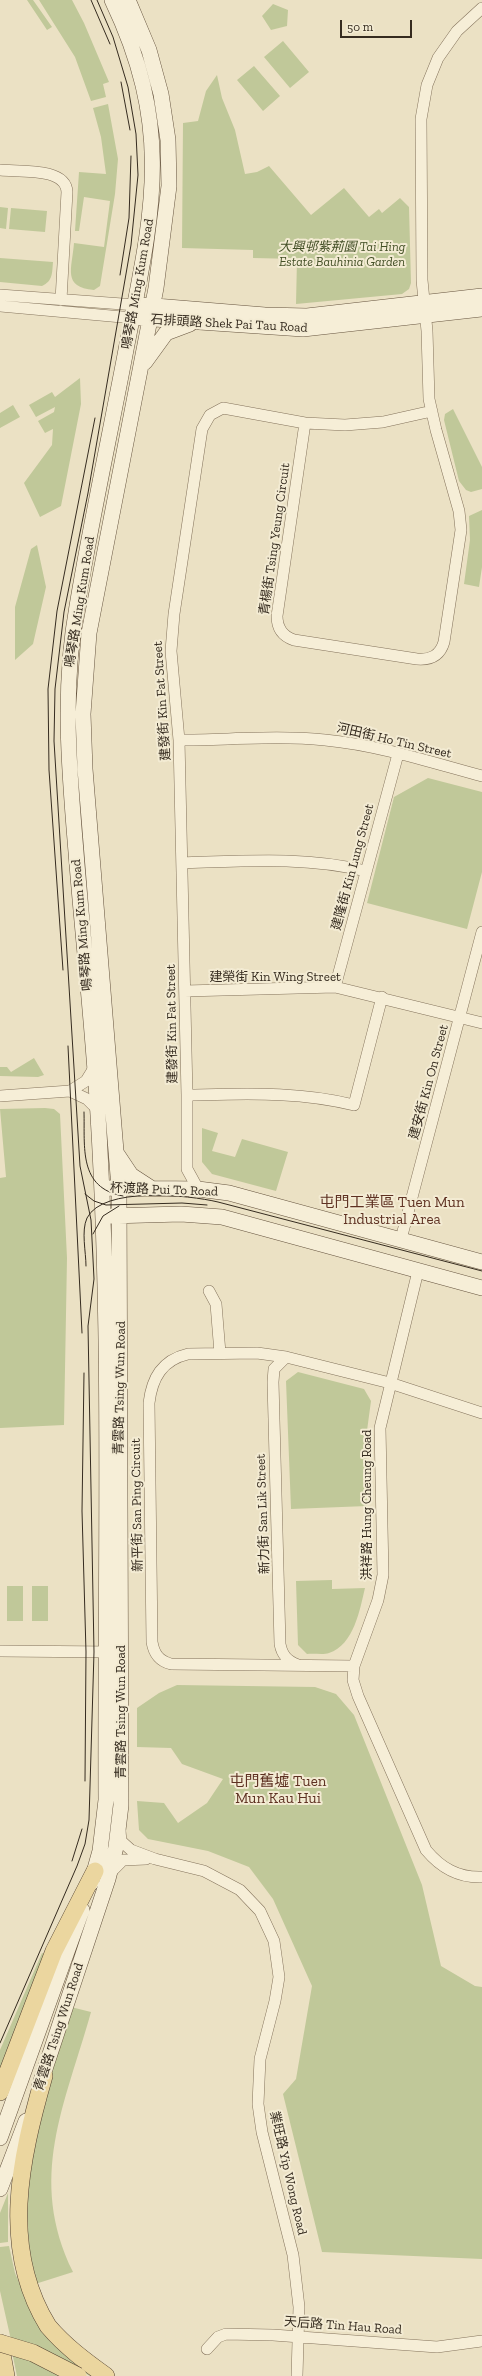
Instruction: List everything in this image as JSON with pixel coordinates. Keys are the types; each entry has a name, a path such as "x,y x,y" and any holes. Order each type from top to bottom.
{"main road":[{"name":"鳴琴路 Ming Kum Road","path":"103,1216 98,1110 69,770 67,686 77,603 134,311 152,208 153,141 142,76 127,34 112,0"},
{"name":"鳴琴路 Ming Kum Road","path":"119,1216 117,1153 85,762 84,687 93,606 141,368 167,210 168,140 156,72 141,28 128,0"},
{"name":"石排頭路 Shek Pai Tau Road","path":"151,312 196,323 303,330 425,309 482,296"},
{"name":"石排頭路 Shek Pai Tau Road","path":"134,311 307,316 425,309 482,309"},
{"path":"141,368 166,333 196,323"},
{"path":"117,1153 131,1175 151,1188"},
{"name":"杯渡路 Pui To Road","path":"102,1188 198,1189 229,1193 482,1262"},
{"name":"杯渡路 Pui To Road","path":"103,1216 180,1214 222,1217 482,1288"},
{"name":"青雲路 Tsing Wun Road","path":"0,2188 44,2076 102,1873 106,1800 107,1426 103,1216"},
{"name":"青雲路 Tsing Wun Road","path":"0,2138 119,1828 122,1779 119,1216"},
{"path":"0,2092 54,1952 102,1873"},
{"path":"44,2076 14,2184 12,2214 16,2252 28,2291 42,2318 72,2350 106,2376"},
{"path":"6,2376 0,2343 33,2352 78,2376"}],"street":[{"name":"青楊街 Tsing Yeung Circuit","path":"305,422 277,616 280,630 286,636 294,640 426,659 438,653 444,642 460,530 457,503 432,411 425,309 421,214 422,102 430,76 444,49 461,27 482,8"},
{"path":"0,170 56,175 66,183 67,192 61,300"},
{"name":"石排頭路 Shek Pai Tau Road","path":"0,295 61,300 134,311"},
{"name":"石排頭路 Shek Pai Tau Road","path":"0,306 134,311"},
{"name":"建發街 Kin Fat Street","path":"198,1189 187,1169 187,1096 179,740 171,651 172,631 204,424 210,415 223,408 305,422 366,424 399,420 432,411"},
{"name":"河田街 Ho Tin Street","path":"179,740 311,739 357,744 482,776"},
{"name":"建隆街 Kin Lung Street","path":"335,987 398,754"},
{"path":"182,863 306,861 343,865 366,870"},
{"name":"建安街 Kin On Street","path":"401,1239 482,932"},
{"name":"建榮街 Kin Wing Street","path":"185,991 335,987 482,1023"},
{"path":"187,1096 278,1093 321,1098 354,1105 382,998"},
{"path":"0,1096 70,1091 86,1081 94,1068"},
{"path":"70,1091 87,1099 98,1110"},
{"name":"洪祥路 Hung Cheung Road","path":"418,1271 390,1383 380,1434 383,1575 378,1600 354,1666 353,1680 358,1696 426,1850 444,1868 455,1873 482,1877"},
{"path":"209,1291 216,1304 220,1353"},
{"name":"新平街 San Ping Circuit","path":"354,1666 171,1664 158,1657 153,1648 149,1403 151,1389 159,1372 173,1359 188,1354 257,1353 286,1357 390,1383 482,1413"},
{"name":"新力街 San Lik Street","path":"286,1357 278,1364 273,1376 280,1644 287,1659 300,1666"},
{"path":"0,1651 121,1652"},
{"name":"業旺路 Yip Wong Road","path":"119,1828 121,1841 126,1847 155,1859 204,1871 232,1884 254,1903 265,1919 274,1941 279,1977 276,2001 260,2059 258,2104 262,2132 293,2255 299,2307 297,2376"},
{"name":"業旺路 Yip Wong Road","path":"102,1873 123,1860 155,1859"},
{"name":"天后路 Tin Hau Road","path":"207,2349 218,2337 226,2334 299,2337 437,2347 482,2341"}],"green space":[{"path":"27,0 33,0 52,27 47,30"},
{"path":"39,0 72,0 84,23 109,82 103,84 106,97 91,101 75,57"},
{"path":"273,4 288,10 287,26 271,30 262,16"},
{"path":"283,41 309,72 290,88 264,57"},
{"path":"254,66 280,96 263,111 237,80"},
{"name":"大興邨紫荊園 Tai Hing Estate Bauhinia Garden","path":"217,75 222,98 235,130 245,174 257,172 269,166 311,215 344,188 369,217 379,209 382,213 400,198 409,207 411,283 409,289 402,294 296,304 297,259 253,258 253,250 182,248 183,123 198,121 206,91"},
{"path":"108,104 118,159 115,194 100,286 94,290 77,285 73,281 71,269 74,243 104,247 110,201 84,197 79,231 75,231 79,172 106,174 101,137 93,108"},
{"path":"0,207 8,208 6,229 0,228"},
{"path":"11,208 47,211 45,232 9,229"},
{"path":"0,258 53,262 50,279 42,286 0,282"},
{"path":"80,378 81,404 61,506 40,517 24,483 52,445 53,429 45,433 38,421 54,412 55,407 36,417 29,405 52,392 55,397"},
{"path":"13,405 20,417 0,428 0,413"},
{"path":"453,409 482,467 482,489 471,492 466,490 459,481 444,420 445,414"},
{"path":"482,510 482,567 479,587 464,584 470,540 469,516"},
{"path":"37,545 46,587 33,644 15,660 15,607 31,549"},
{"path":"428,778 482,792 482,872 467,929 367,903 394,797"},
{"path":"34,1058 44,1075 38,1077 0,1076 0,1067 7,1067 11,1072"},
{"path":"0,1109 54,1109 60,1114 67,1258 64,1425 0,1428 0,1178 6,1177"},
{"path":"202,1128 218,1133 212,1151 235,1157 242,1139 288,1152 276,1191 212,1174 202,1162"},
{"path":"298,1372 364,1389 371,1401 366,1438 367,1506 291,1509 286,1381"},
{"path":"332,1580 332,1589 365,1588 358,1616 350,1634 338,1649 327,1654 307,1654 298,1645 296,1581"},
{"path":"7,1586 23,1586 23,1621 7,1621"},
{"path":"32,1586 48,1586 48,1621 32,1621"},
{"path":"177,1685 315,1687 336,1694 354,1715 422,1885 441,1966 475,1986 482,1987 482,2259 322,2252 283,2094 296,2079 312,1986 273,1899 249,1867 208,1851 148,1839 139,1830 137,1801 164,1803 178,1823 207,1803 223,1779 182,1764 171,1748 137,1747 137,1708 159,1693"},
{"path":"42,1953 46,1955 0,2076 0,2050"},
{"path":"71,2007 91,2012 62,2110 55,2142 52,2173 53,2205 60,2238 73,2272 32,2285 17,2221 49,2077"},
{"path":"8,2193 8,2242 0,2243 0,2213"},
{"path":"9,2246 15,2273 33,2314 96,2376 90,2376 65,2362 11,2340 0,2291 0,2247"},
{"path":"12,2352 67,2376 17,2376"}],"tram line":[{"path":"91,0 110,44"},
{"path":"0,2043 77,1866 85,1844 89,1820 94,1652 88,1326 94,1279 91,1220 80,1166 54,741 55,689 64,612 88,493 131,245 138,175 136,134 128,87 113,37 97,0"},
{"path":"121,82 130,130"},
{"path":"120,275 129,218 131,156"},
{"path":"63,970 49,770 48,689 57,611 95,418"},
{"path":"68,1046 82,1333"},
{"path":"84,1112 85,1152 91,1175 98,1184 108,1192 123,1196"},
{"path":"85,1194 94,1201 106,1205 182,1203 207,1205"},
{"path":"86,1266 84,1229 87,1218 96,1208 110,1201 148,1195 205,1199 482,1271"},
{"path":"93,1234 103,1216 119,1206"},
{"path":"84,1373 82,1511 86,1652 85,1781"},
{"path":"72,1861 82,1829"}],"district":[{"name":"屯門工業區 Tuen Mun Industrial Area","path":"392,1212"},
{"name":"屯門舊墟 Tuen Mun Kau Hui","path":"278,1790"}]}
